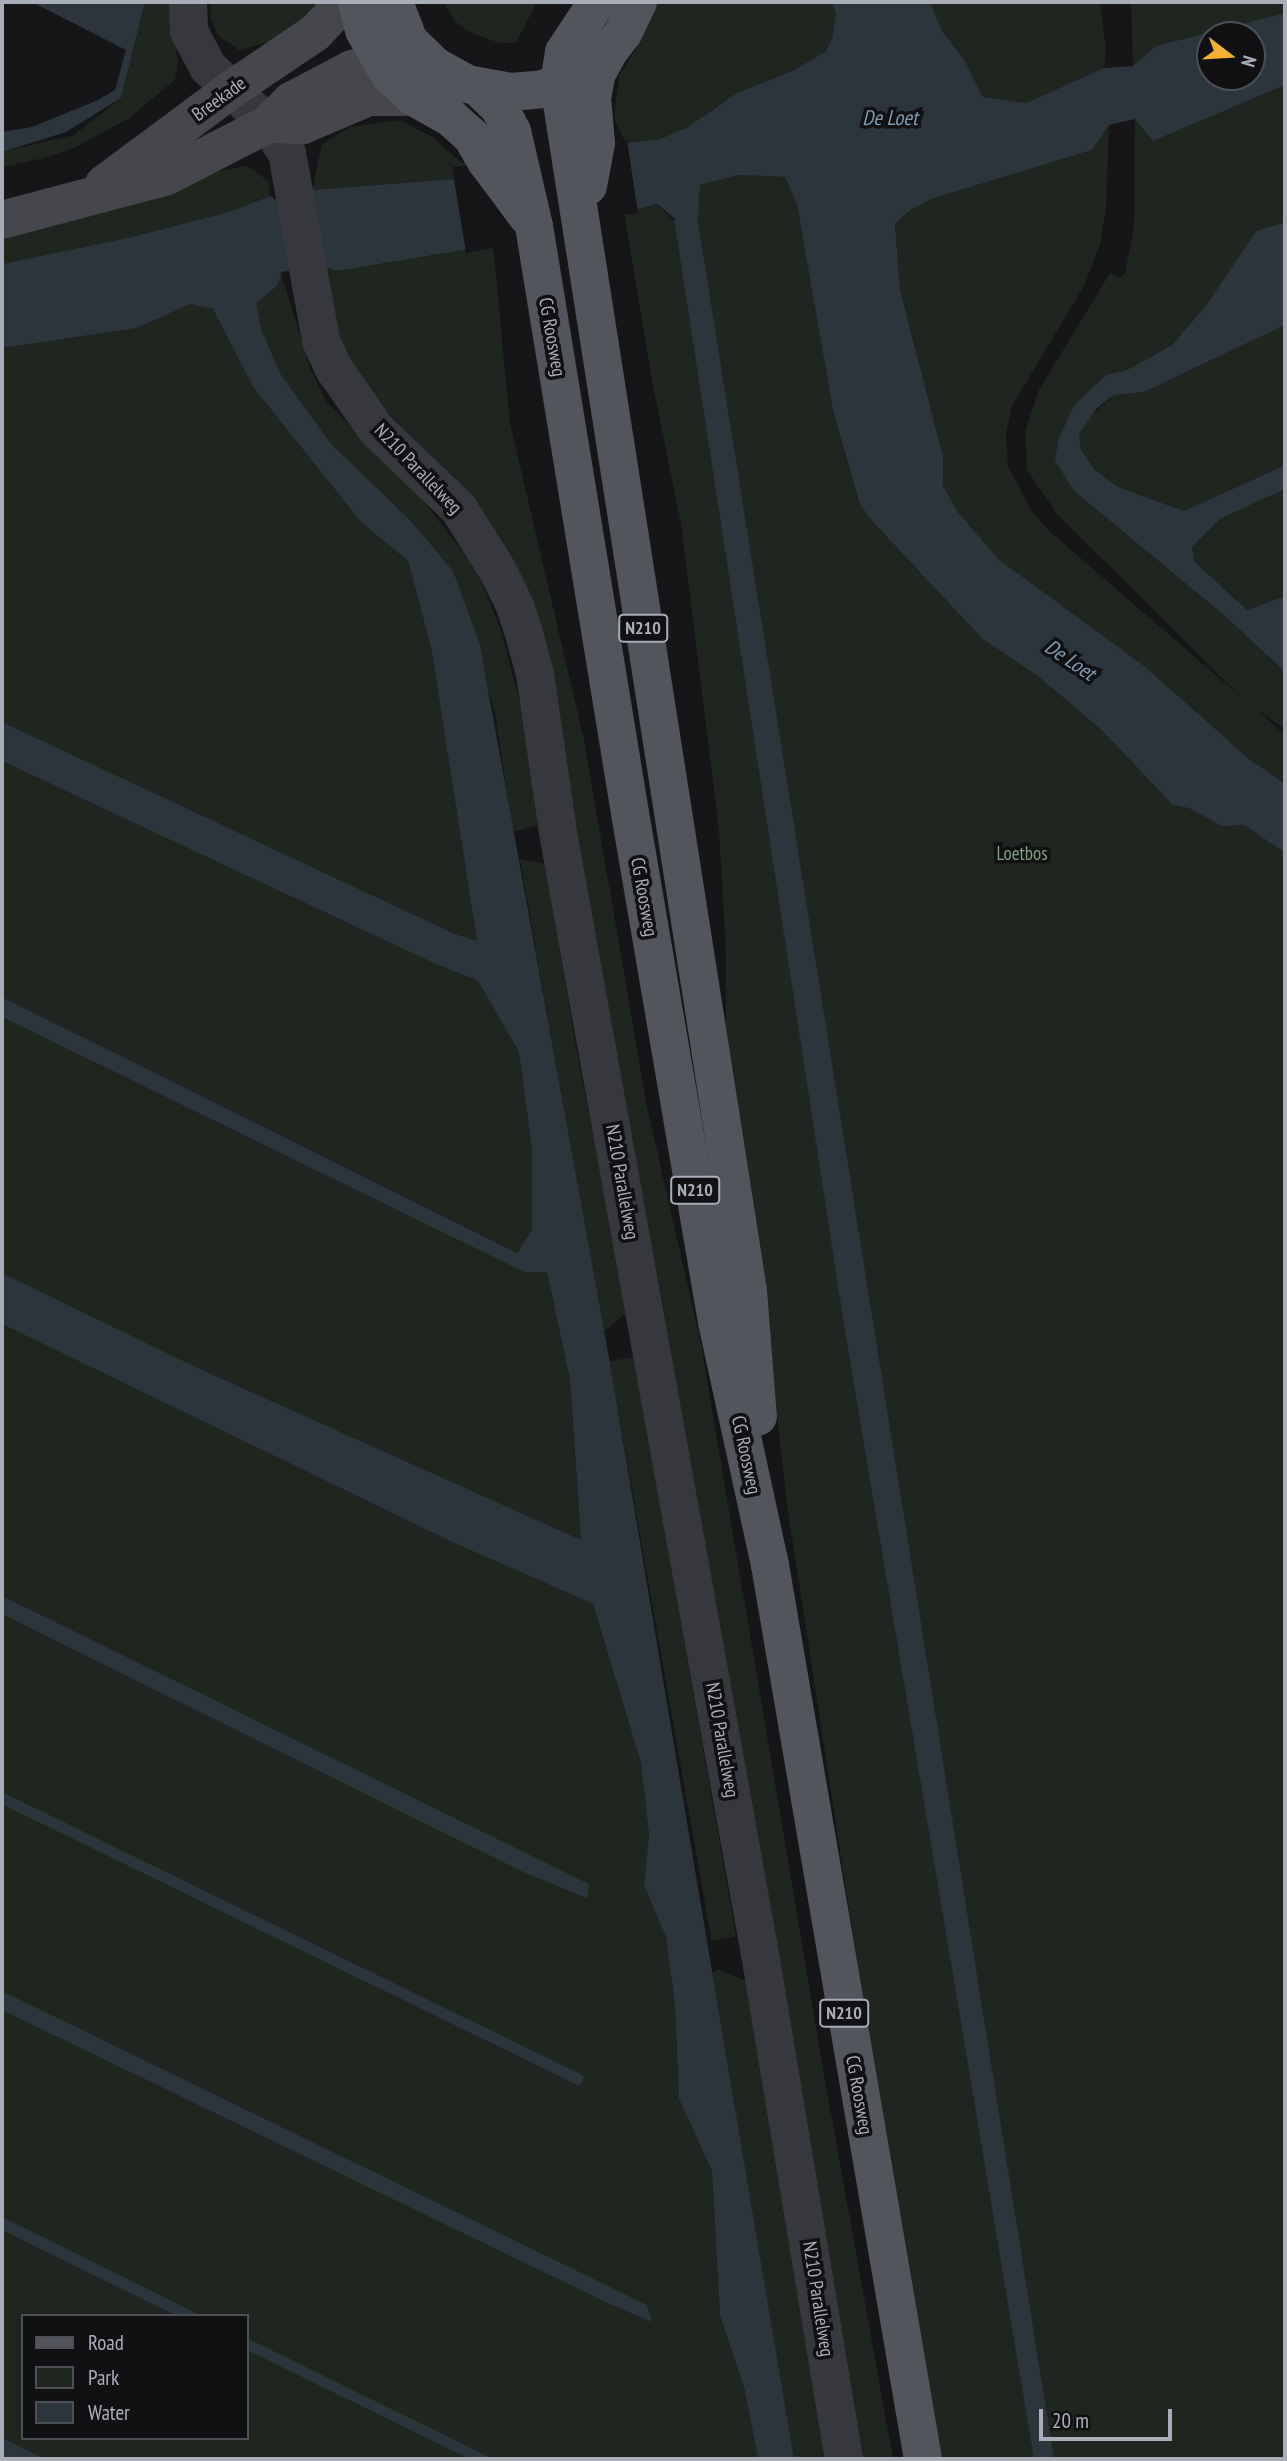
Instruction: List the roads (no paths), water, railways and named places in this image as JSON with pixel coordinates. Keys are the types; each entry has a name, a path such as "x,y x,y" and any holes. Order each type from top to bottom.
{"main road":[{"name":"Breekade","path":"90,194 232,89 315,33 344,2"},
{"name":"N210","path":"357,2 363,30 380,61 429,91"},
{"name":"N210","path":"394,2 429,91"},
{"name":"N210","path":"559,84 564,52 597,2"},
{"name":"N210","path":"429,91 455,79 479,88 527,91 559,84 589,68 609,51 631,20 638,2"},
{"name":"CG Roosweg","path":"609,51 597,73 583,146 584,234 748,1291 770,1565"},
{"name":"Breekade","path":"2,220 90,194 167,176 268,124 291,101 352,69 380,61"},
{"name":"CG Roosweg","path":"559,84 583,146"},
{"name":"CG Roosweg","path":"479,88 506,118 503,159 536,242 717,1322 770,1565 923,2459"},
{"name":"Breekade","path":"268,124 303,125 369,97 429,91"},
{"name":"CG Roosweg","path":"429,91 472,136 503,159"}],"street":[{"name":"N210 Parallelweg","path":"188,2 189,30 208,67 268,124 287,153 321,341 355,401 376,429 459,509 482,542 515,606 535,674 559,838 748,1885 844,2459"}],"water":[{"path":"32,2 145,2 121,98 66,132 2,152 2,132 32,127 98,100 115,90 126,50"},
{"name":"De Loet","path":"831,2 930,2 942,31 965,61 983,97 1026,103 1104,68 1133,66 1156,46 1196,36 1196,91 1266,91 1266,21 1254,21 1285,13 1285,85 1153,141 1135,119 1109,125 1092,150 931,199 909,211 895,224 900,289 943,457 943,486 957,511 998,559 1144,666 1250,760 1285,784 1285,853 1245,825 1222,826 1189,808 1173,805 1104,732 1038,676 983,639 873,522 860,504 833,410 797,204 785,177 739,175 700,185 698,222 1054,2459 1034,2459 843,1318 674,218 657,204 624,213 581,219 493,245 337,271 325,267 281,272 278,285 256,303 261,329 281,375 331,444 410,520 453,571 480,645 609,1358 794,2459 758,2459 744,2387 720,2316 712,2171 679,2099 675,2005 666,1937 644,1885 649,1835 641,1763 593,1604 450,1541 2,1324 2,1273 198,1368 581,1540 570,1379 547,1272 524,1272 2,1017 2,997 517,1253 532,1230 532,1149 519,1052 478,981 427,960 2,761 2,722 455,934 477,941 431,647 408,561 362,523 254,388 213,309 191,304 136,328 2,348 2,264 132,237 232,211 270,196 282,204 312,190 454,179 452,167 463,164 660,139 688,127 737,93 792,71 825,52 832,39 836,13"},
{"path":"1285,222 1285,325 1144,392 1114,395 1097,408 1079,434 1081,450 1095,470 1118,487 1184,511 1285,465 1285,489 1220,519 1192,547 1194,561 1247,610 1285,596 1285,672 1224,615 1075,492 1055,461 1058,441 1074,405 1106,375 1127,370 1172,345 1205,307 1256,231"},
{"path":"2,1596 589,1884 587,1898 521,1871 2,1614"},
{"path":"2,1792 584,2076 580,2086 2,1804"},
{"path":"2,1991 647,2305 652,2322 2,2010"},
{"path":"2,2217 198,2314 173,2314 2,2230"},
{"path":"248,2338 493,2459 470,2459 248,2350"},
{"path":"2,2438 45,2459 2,2457"}],"park label":[{"name":"Loetbos","path":"1022,854"}]}
